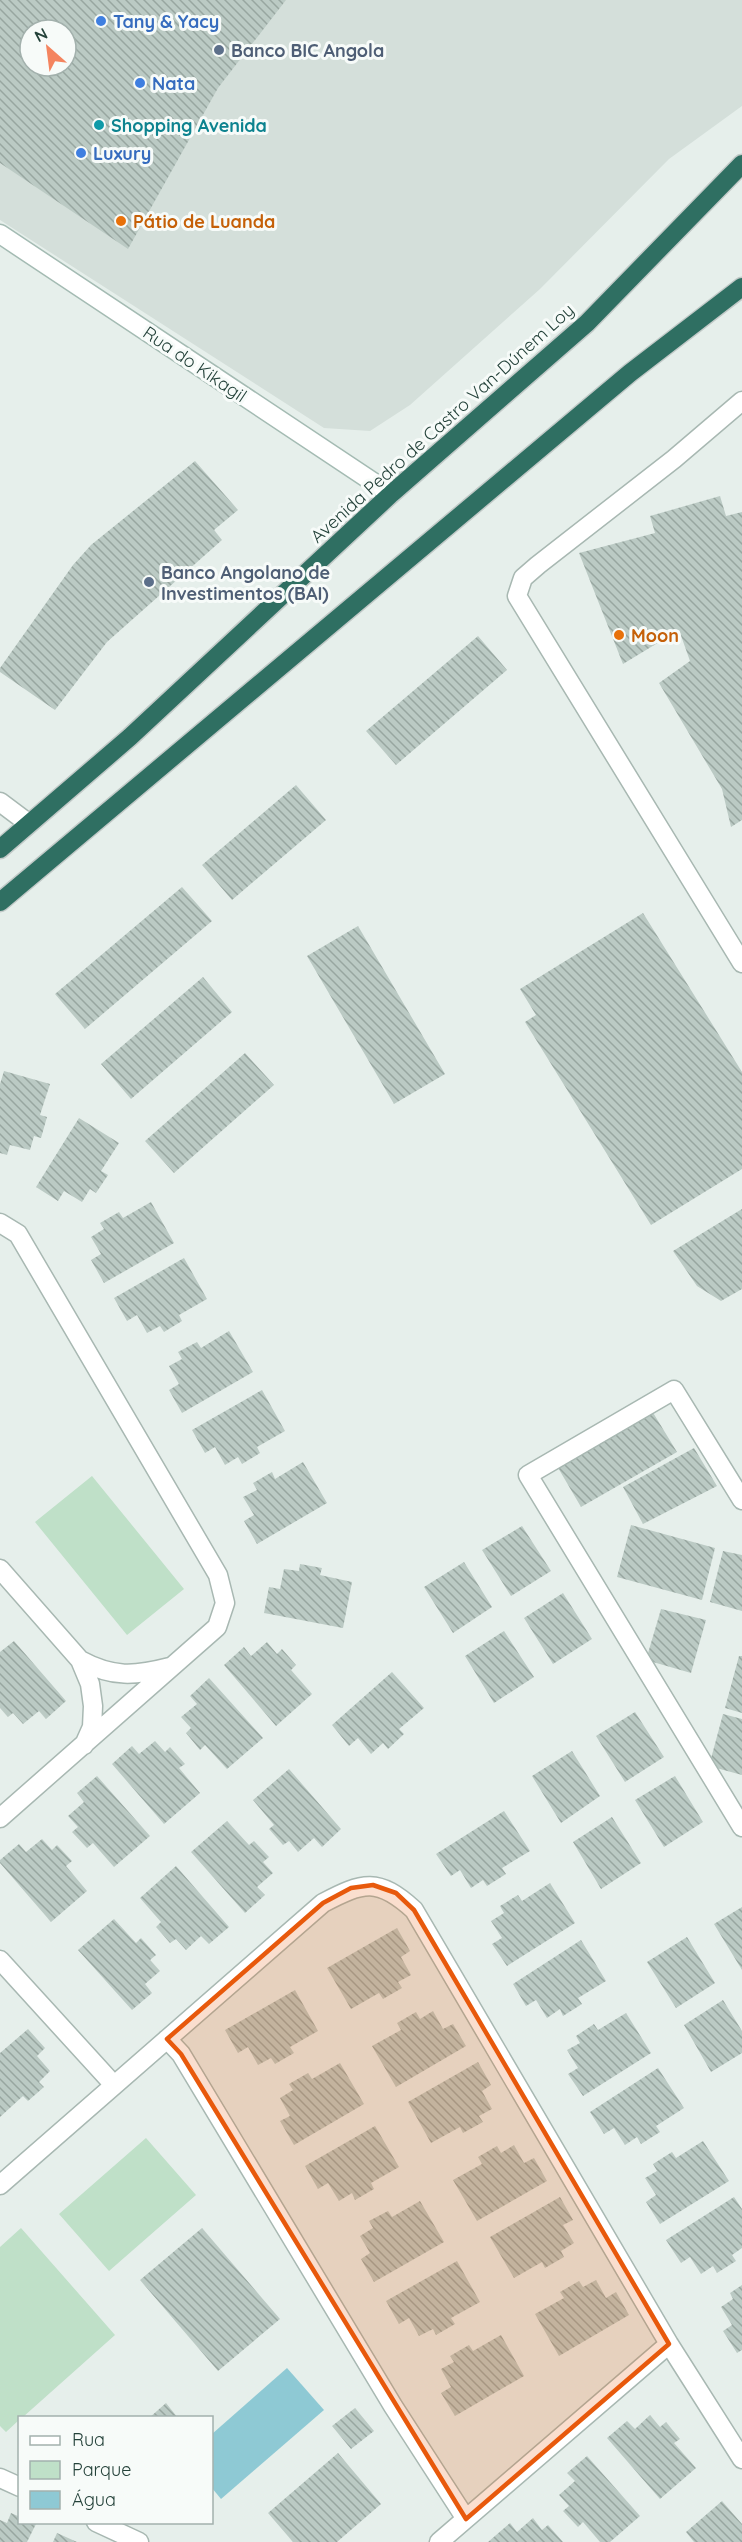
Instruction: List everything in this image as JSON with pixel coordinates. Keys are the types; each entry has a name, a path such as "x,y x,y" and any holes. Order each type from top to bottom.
{"highway":[{"name":"Avenida Pedro de Castro Van-Dúnem Loy","path":"0,849 191,682 391,494 587,322 742,164"},
{"path":"0,902 630,373 742,287"}],"street":[{"name":"Rua do Kikagil","path":"0,234 391,494"},
{"path":"742,402 674,459 538,565 524,578 517,596 742,963"},
{"path":"0,802 28,823"},
{"path":"0,1223 18,1234 219,1575 225,1603 217,1628 84,1747 0,1818"},
{"path":"742,1500 674,1390 528,1475 742,1827"},
{"path":"0,1569 81,1660 99,1670 116,1674 143,1674 172,1667"},
{"path":"81,1660 90,1684 93,1706 92,1727 84,1747"},
{"path":"0,2185 323,1903 351,1888 373,1885 396,1893 414,1910 669,2344 742,2459"},
{"path":"0,1960 114,2085"},
{"path":"167,2039 181,2054 393,2406 466,2519"},
{"path":"439,2542 669,2344"},
{"path":"0,2478 18,2486"},
{"path":"98,2524 139,2542"}],"highlighted area":[{"path":"373,1885 396,1893 414,1910 669,2344 466,2519 181,2054 167,2039 323,1903 351,1888"}],"shaded area":[{"path":"0,0 742,0 742,106 669,159 540,289 410,405 370,431 324,428 0,220"}],"green space":[{"path":"92,1476 184,1589 127,1635 35,1522"},
{"path":"146,2138 196,2195 109,2271 59,2214"},
{"path":"21,2228 115,2335 24,2416 18,2416 18,2421 6,2432 0,2426 0,2247"}],"water":[{"path":"287,2368 324,2410 221,2499 213,2489 213,2433"}],"building":[{"name":"Shopping Avenida","path":"0,0 286,0 218,88 128,249 0,163"},
{"path":"195,461 238,510 214,530 222,540 107,642 55,710 0,672 0,668 73,565 91,545"},
{"path":"720,496 726,516 742,512 742,820 731,827 722,789 659,683 690,661 679,630 623,664 579,553 655,533 650,516"},
{"path":"478,636 507,670 396,765 366,731"},
{"path":"296,785 326,820 232,900 202,865"},
{"path":"182,887 212,921 85,1029 55,994"},
{"path":"643,913 742,1072 742,1169 651,1225 525,1022 536,1015 520,989"},
{"path":"358,926 445,1074 394,1104 307,956"},
{"path":"203,977 232,1012 131,1099 101,1064"},
{"path":"245,1053 274,1085 174,1173 145,1141"},
{"path":"4,1071 50,1084 40,1115 47,1117 41,1138 34,1136 30,1150 10,1145 7,1155 0,1153 0,1084"},
{"path":"79,1118 119,1143 101,1171 108,1175 96,1193 90,1189 82,1202 64,1191 58,1201 36,1187"},
{"path":"151,1202 174,1243 104,1283 91,1260 101,1254 91,1237 104,1229 100,1223 119,1212 123,1218"},
{"path":"742,1209 742,1289 721,1301 697,1286 673,1251"},
{"path":"184,1258 207,1299 179,1315 182,1321 164,1332 160,1326 147,1333 137,1315 127,1321 114,1298"},
{"path":"229,1331 253,1372 182,1413 169,1390 179,1384 169,1366 182,1359 178,1352 197,1342 201,1348"},
{"path":"262,1390 285,1431 257,1447 260,1453 242,1464 238,1457 225,1465 215,1447 205,1453 192,1430"},
{"path":"652,1411 677,1452 581,1507 557,1466"},
{"path":"694,1448 717,1486 643,1524 623,1487"},
{"path":"303,1462 327,1503 257,1544 244,1521 254,1515 243,1497 257,1490 253,1483 272,1472 275,1479"},
{"path":"631,1525 715,1548 702,1600 617,1577"},
{"path":"522,1526 551,1571 511,1596 482,1550"},
{"path":"723,1551 742,1555 742,1611 710,1602"},
{"path":"464,1562 492,1607 453,1633 424,1587"},
{"path":"300,1564 322,1568 320,1575 352,1582 343,1628 264,1613 269,1587 280,1589 284,1569 299,1571"},
{"path":"563,1593 592,1639 553,1664 524,1618"},
{"path":"661,1609 706,1620 691,1673 646,1660"},
{"path":"504,1631 534,1677 494,1703 465,1656"},
{"path":"14,1641 66,1701 46,1719 39,1711 23,1724 13,1713 8,1717 0,1708 0,1652"},
{"path":"267,1642 277,1654 282,1649 296,1665 291,1670 312,1694 276,1726 224,1665 244,1647 251,1656"},
{"path":"739,1656 742,1656 742,1713 725,1708"},
{"path":"392,1672 424,1708 399,1729 404,1734 388,1749 383,1743 371,1754 358,1738 349,1746 332,1725"},
{"path":"209,1678 263,1738 227,1769 205,1745 200,1750 186,1733 191,1728 181,1717 197,1704 190,1696"},
{"path":"635,1712 664,1757 625,1782 596,1736"},
{"path":"723,1714 742,1719 742,1775 709,1766"},
{"path":"155,1741 165,1752 170,1747 185,1764 179,1768 200,1793 164,1824 112,1764 132,1746 139,1754"},
{"path":"572,1751 600,1796 561,1823 532,1776"},
{"path":"289,1769 341,1829 322,1847 314,1838 298,1852 289,1841 283,1845 269,1829 274,1825 253,1800"},
{"path":"97,1776 150,1836 114,1867 93,1843 87,1848 72,1832 78,1827 68,1816 84,1802 77,1793"},
{"path":"675,1776 703,1822 664,1847 635,1800"},
{"path":"504,1811 530,1851 502,1868 506,1874 487,1886 483,1880 471,1888 460,1870 451,1876 436,1854"},
{"path":"612,1817 641,1863 601,1889 573,1842"},
{"path":"227,1821 249,1845 254,1841 269,1857 263,1862 273,1873 257,1887 265,1895 245,1913 191,1852"},
{"path":"42,1839 52,1850 57,1845 72,1861 66,1866 87,1891 51,1922 0,1863 0,1860 19,1844 26,1852"},
{"path":"176,1866 229,1927 209,1944 201,1936 186,1950 176,1939 170,1943 156,1927 161,1922 140,1898"},
{"path":"550,1883 575,1923 507,1966 492,1944 502,1938 491,1921 504,1913 500,1906 518,1895 522,1901"},
{"path":"742,1907 742,1970 714,1924"},
{"path":"114,1919 136,1943 141,1938 156,1955 150,1960 160,1971 145,1984 152,1993 132,2010 78,1950"},
{"path":"397,1928 410,1951 401,1957 411,1975 398,1982 402,1988 383,1999 379,1993 351,2009 327,1968"},
{"path":"687,1937 715,1983 676,2008 647,1962"},
{"path":"581,1940 606,1981 578,1998 582,2004 563,2016 560,2009 547,2018 536,2000 526,2006 513,1984"},
{"path":"295,1990 318,2031 290,2047 294,2053 275,2064 271,2058 258,2065 248,2047 238,2053 225,2030"},
{"path":"723,2000 742,2031 742,2053 711,2072 684,2025"},
{"path":"433,2011 443,2029 453,2024 466,2046 396,2087 372,2046 401,2030 397,2023 416,2012 420,2019"},
{"path":"626,2013 651,2053 583,2096 568,2074 578,2068 567,2050 580,2043 576,2036 594,2024 598,2030"},
{"path":"28,2029 45,2048 37,2056 50,2071 39,2082 44,2087 28,2101 23,2096 0,2117 0,2053"},
{"path":"478,2062 491,2085 482,2091 492,2109 479,2116 483,2122 463,2133 460,2127 431,2143 408,2102"},
{"path":"340,2063 364,2104 294,2145 280,2121 290,2116 280,2098 293,2090 289,2084 308,2073 312,2079"},
{"path":"658,2068 684,2108 656,2126 660,2132 641,2144 637,2137 625,2145 614,2128 604,2134 590,2112"},
{"path":"375,2126 399,2167 371,2183 374,2189 355,2200 352,2193 339,2201 328,2183 318,2189 305,2166"},
{"path":"703,2141 729,2181 660,2224 646,2202 656,2195 645,2178 657,2171 653,2164 672,2152 676,2158"},
{"path":"514,2145 524,2163 534,2158 547,2181 477,2221 453,2180 482,2164 478,2157 497,2146 501,2153"},
{"path":"560,2197 573,2220 563,2225 574,2243 561,2251 564,2257 545,2268 542,2262 514,2278 490,2237"},
{"path":"734,2197 742,2209 742,2248 732,2255 736,2261 717,2273 713,2266 701,2274 690,2257 681,2263 666,2240"},
{"path":"420,2201 444,2242 374,2282 361,2259 370,2253 360,2236 373,2228 369,2221 388,2211 392,2217"},
{"path":"202,2228 280,2319 218,2371 140,2280"},
{"path":"457,2261 480,2302 451,2318 455,2324 436,2335 433,2329 419,2336 409,2318 399,2324 386,2301"},
{"path":"596,2280 606,2298 616,2292 629,2315 559,2356 535,2314 564,2298 560,2292 579,2281 583,2287"},
{"path":"742,2285 742,2350 737,2353 723,2331 732,2325 721,2307 733,2299 730,2293"},
{"path":"501,2335 524,2376 455,2416 441,2393 451,2387 441,2369 454,2362 450,2356 469,2345 473,2351"},
{"path":"166,2403 176,2416 151,2416"},
{"path":"355,2408 374,2431 351,2449 332,2426"},
{"path":"650,2415 660,2427 666,2422 680,2439 674,2443 696,2468 660,2499 607,2438 627,2421 635,2429"},
{"path":"338,2453 381,2504 337,2542 293,2542 268,2513"},
{"path":"587,2456 640,2516 610,2542 600,2542 583,2522 578,2527 563,2511 569,2506 559,2495 575,2481 567,2473"},
{"path":"722,2501 742,2524 742,2542 694,2542 686,2532"},
{"path":"11,2513 18,2516 18,2524 36,2524 27,2542 0,2542 0,2520 7,2523"},
{"path":"533,2518 542,2530 548,2525 563,2542 488,2542 510,2523 517,2532"},
{"path":"57,2533 77,2542 53,2542"}],"place":[{"name":"Tany & Yacy","path":"101,21"},
{"name":"Banco BIC Angola","path":"219,50"},
{"name":"Nata","path":"140,83"},
{"name":"Shopping Avenida","path":"99,125"},
{"name":"Luxury","path":"81,153"},
{"name":"Pátio de Luanda","path":"121,221"},
{"name":"Banco Angolano de Investimentos (BAI)","path":"149,582"},
{"name":"Moon","path":"619,635"}]}
